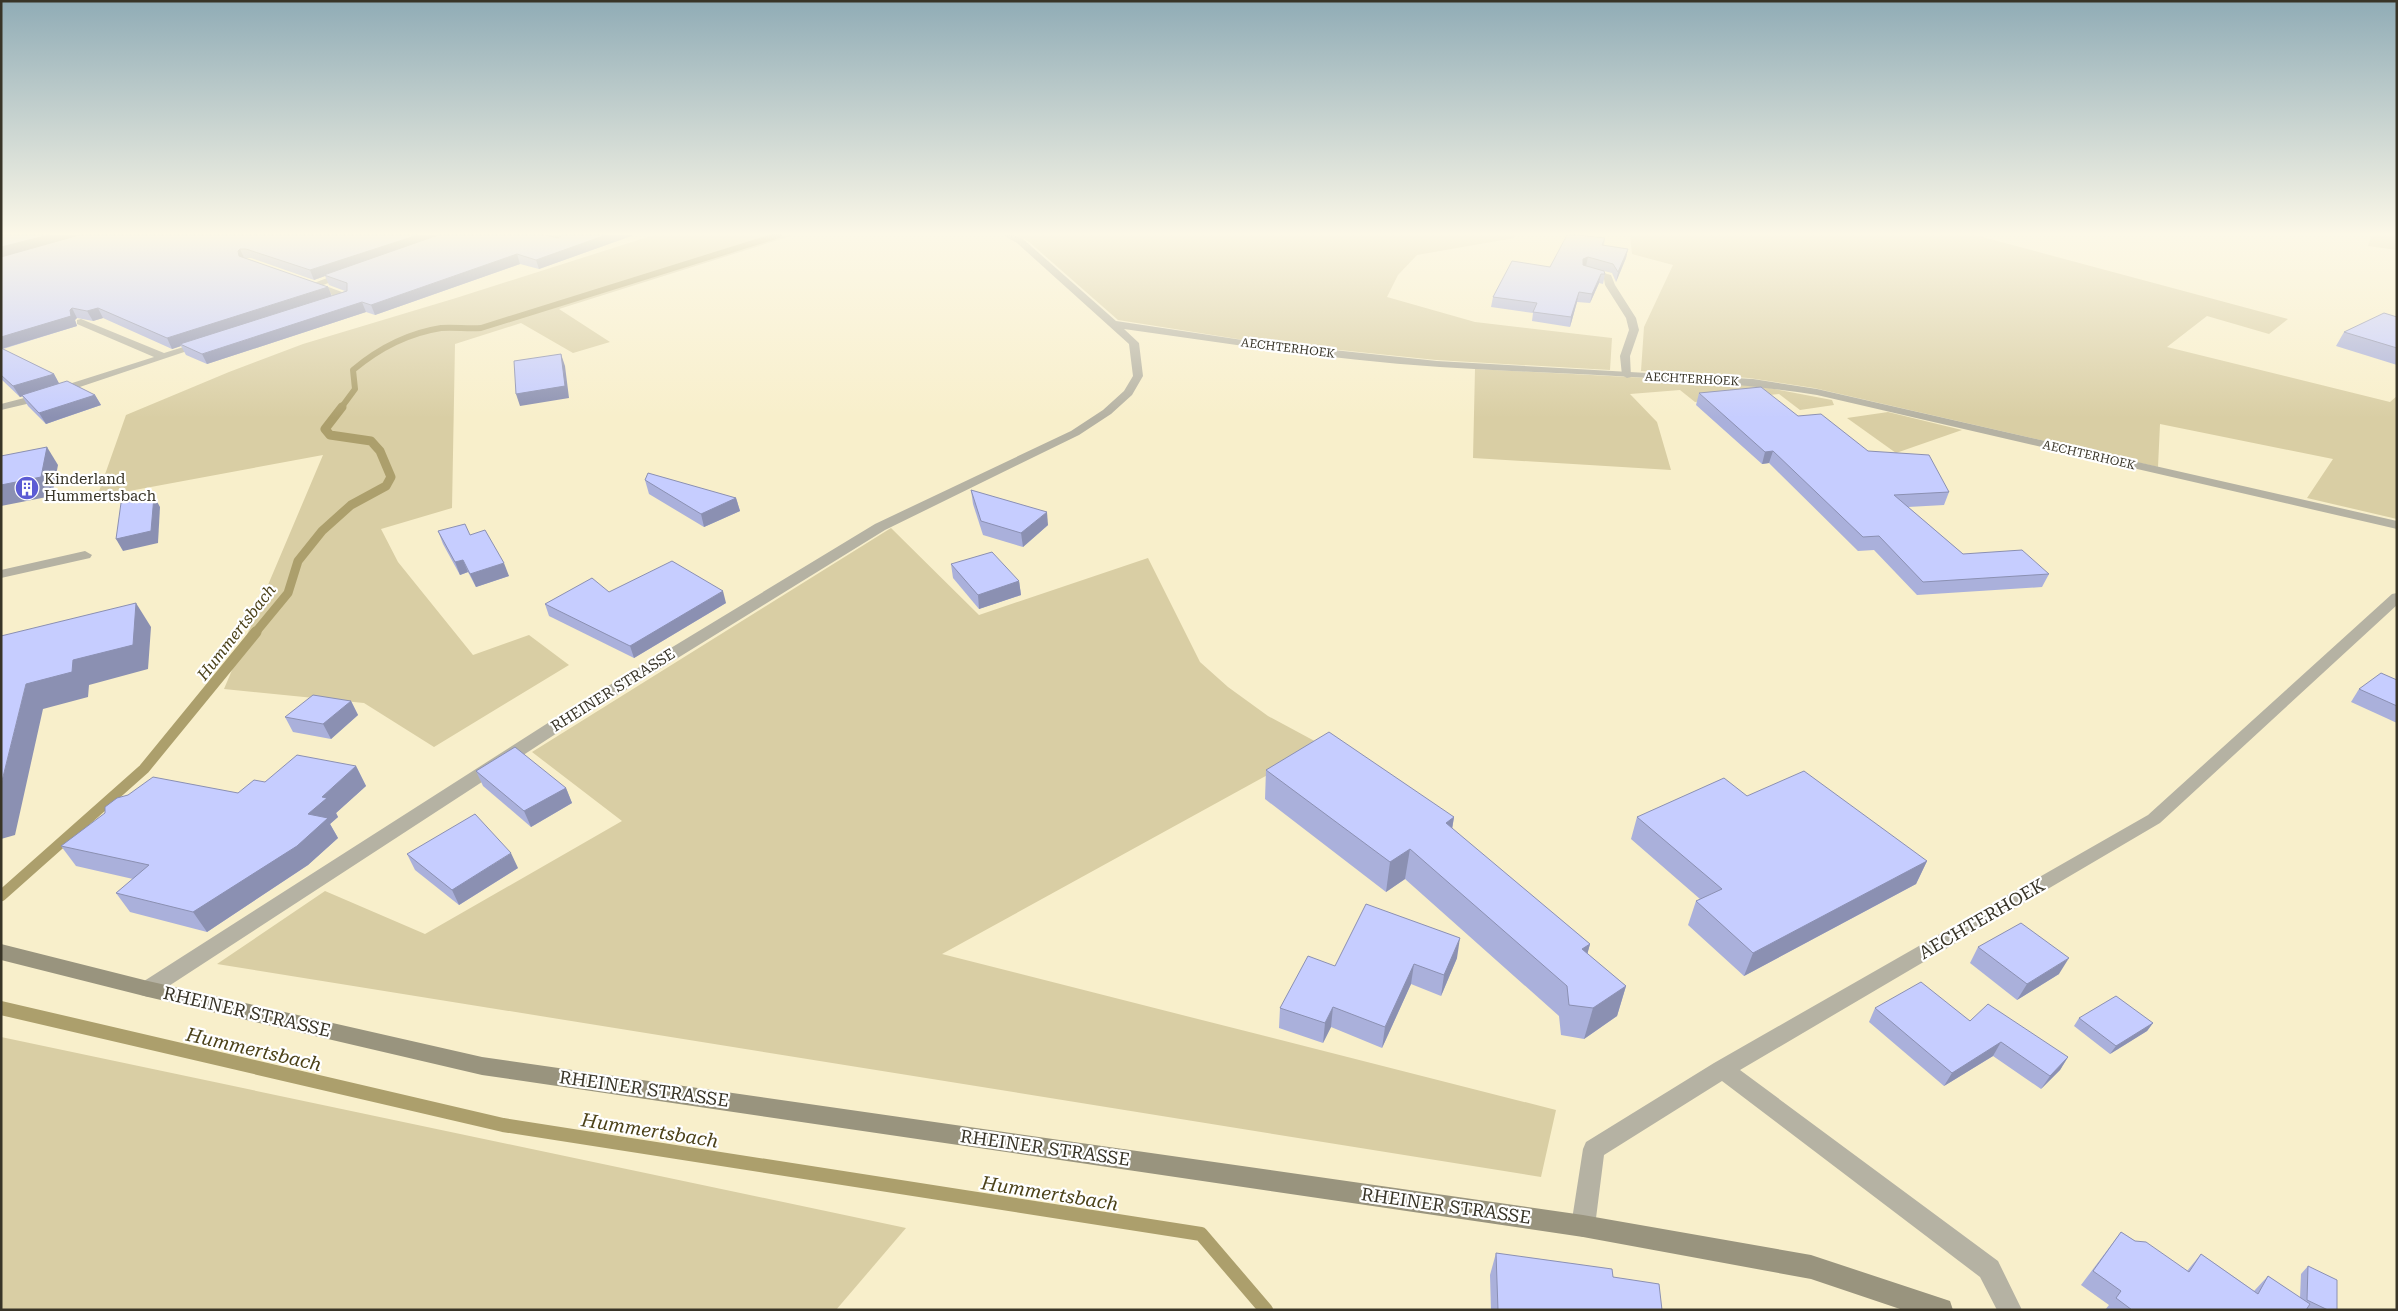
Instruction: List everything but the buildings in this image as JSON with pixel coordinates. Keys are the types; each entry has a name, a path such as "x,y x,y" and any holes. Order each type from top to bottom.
{"street":[{"path":"328,303 347,297 345,296"},
{"path":"1082,296 1114,324"},
{"path":"1617,296 1632,318 1634,330 1625,356 1627,375"},
{"path":"81,322 164,357"},
{"name":"AECHTERHOEK","path":"1114,324 1249,344 1437,364 1753,382 1817,392 2397,526"},
{"name":"RHEINER STRASSE","path":"148,989 568,718 880,527 1075,433 1107,412 1128,393 1138,376 1134,343 1114,324"},
{"path":"1,407 31,400 209,342"},
{"path":"1,574 85,555"},
{"name":"AECHTERHOEK","path":"1582,1226 1594,1150 1722,1069 2154,819 2397,597"},
{"name":"RHEINER STRASSE","path":"1,952 148,989 482,1066 1582,1226 1811,1267 1940,1310"},
{"path":"1722,1069 1989,1269 2010,1310"}],"shaded area":[{"path":"462,296 600,296 559,309 610,342 573,353 521,323 455,344 452,508 381,529 398,562 473,655 529,635 569,665 434,747 364,703 224,689 323,455 97,497 126,415 229,372 303,344"},
{"path":"1091,296 1387,296 1475,322 1612,338 1610,370 1436,360 1244,340 1118,320"},
{"path":"1658,296 2203,296 2288,319 2269,334 2207,316 2167,347 2390,402 2397,396 2397,519 2307,498 2333,459 2160,424 2158,467 1814,388 1749,378 1641,371 1644,327"},
{"path":"1475,369 1743,383 1832,400 1834,405 1800,410 1779,394 1695,402 1680,390 1630,394 1657,422 1671,470 1473,458"},
{"path":"1888,412 1962,430 1896,453 1847,418"},
{"path":"891,528 979,615 1148,558 1200,662 1228,687 1268,716 1322,745 942,954 1556,1110 1541,1177 217,964 325,891 425,934 622,821 532,752"},
{"path":"1,1037 906,1228 836,1310 1,1310"}],"waterway":[{"name":"Hummertsbach","path":"341,408 355,389 353,370 373,355 394,343 429,330 441,328 481,328 583,296"},
{"name":"Hummertsbach","path":"255,633 288,593 298,561 322,531 351,505 386,486 391,477 380,451 371,441 330,435 325,429 342,407"},
{"name":"Hummertsbach","path":"1,896 144,769 256,632"},
{"name":"Hummertsbach","path":"1,1008 503,1125 1201,1234 1266,1310"}],"place":[{"name":"Kinderland Hummertsbach","path":"27,488"}]}
